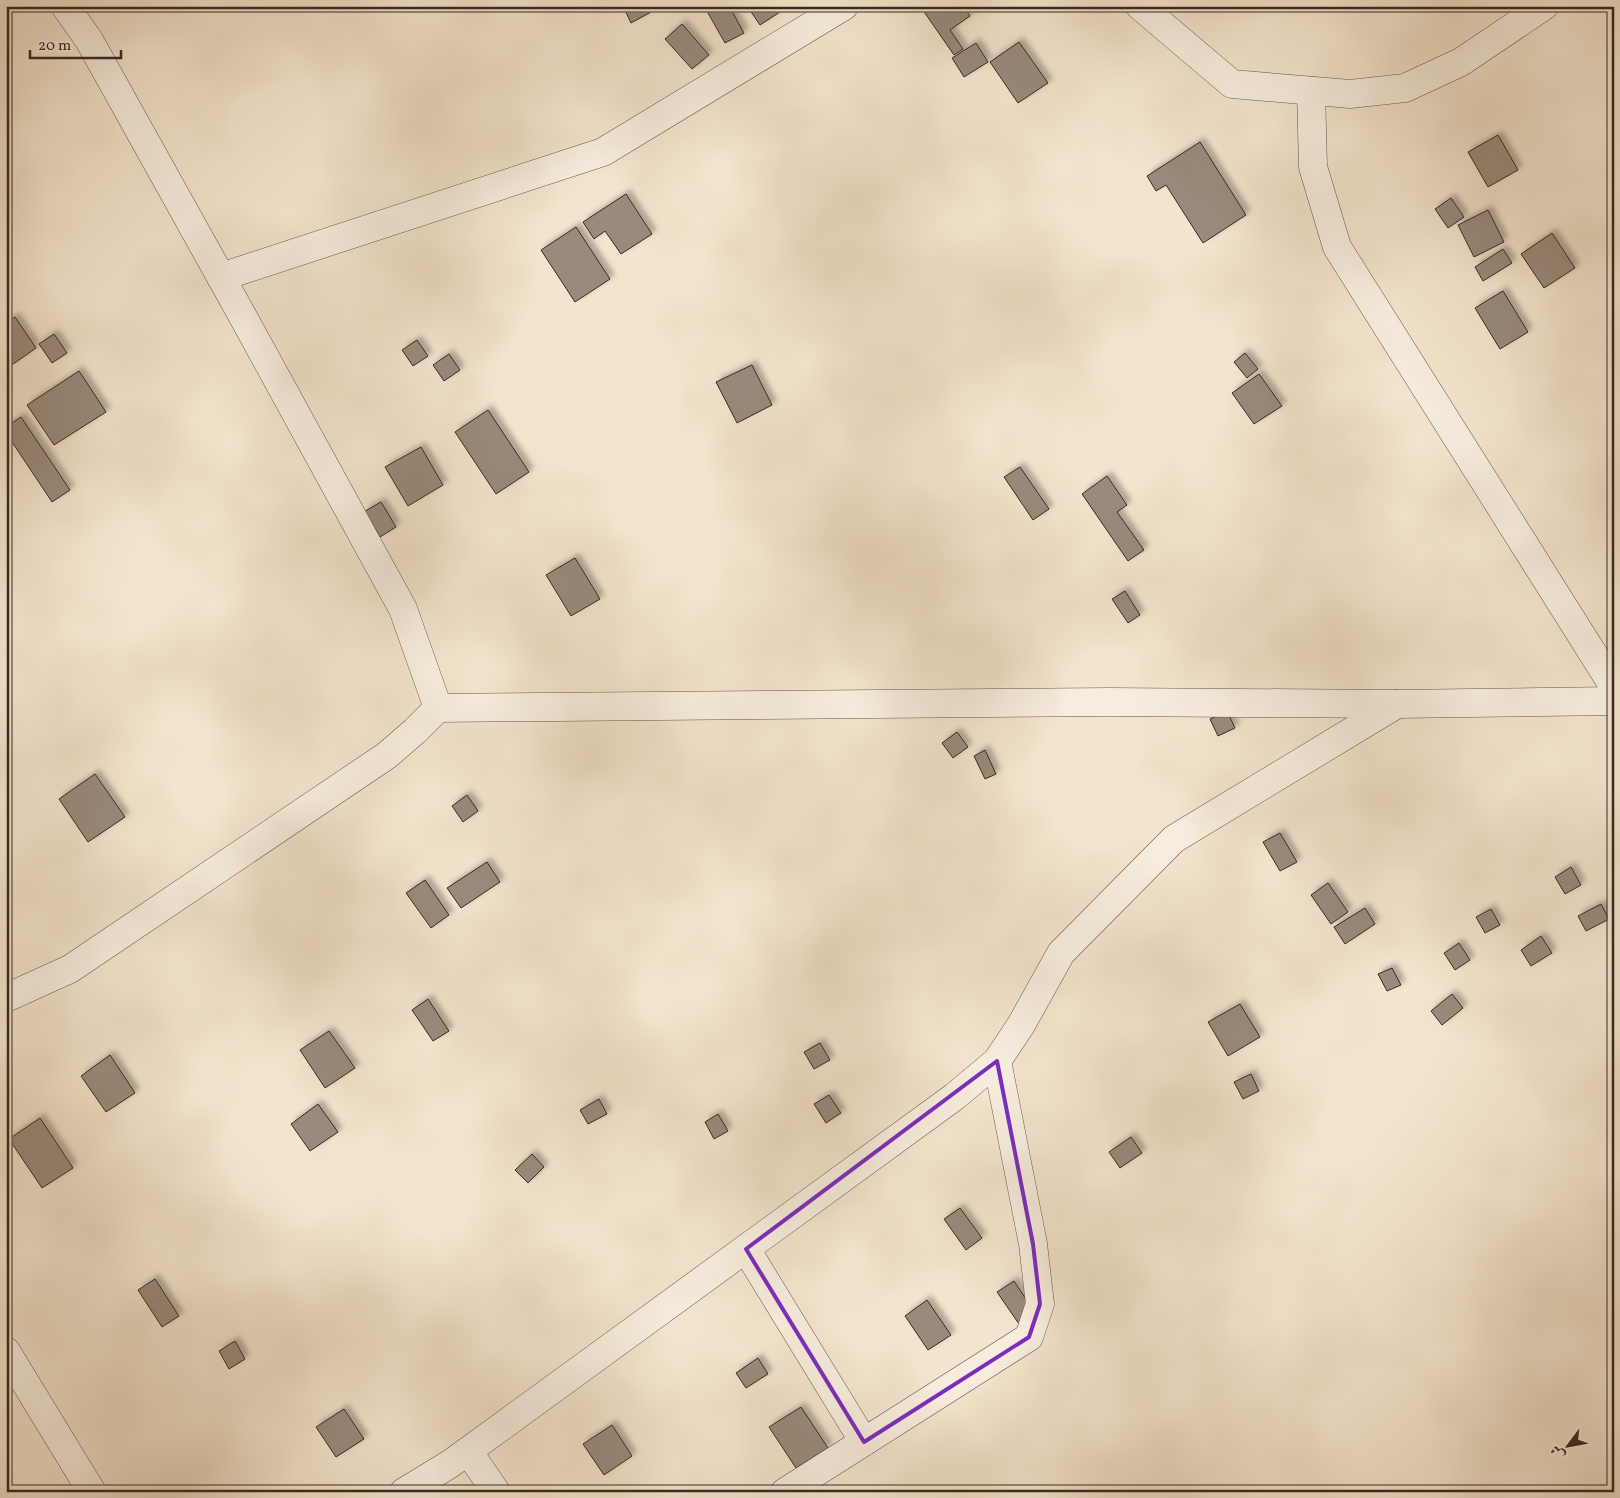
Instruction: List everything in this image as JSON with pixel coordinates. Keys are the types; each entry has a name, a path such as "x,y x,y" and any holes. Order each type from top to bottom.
{"street":[{"path":"66,6 88,40 221,277 403,609 438,708"},
{"path":"221,277 603,152 844,6"},
{"path":"1140,6 1232,84 1350,94 1405,88 1461,62 1544,6"},
{"path":"1311,90 1312,167 1336,247 1614,688"},
{"path":"6,998 70,969 289,822 386,756 438,708 1110,702 1397,704 1614,701"},
{"path":"404,1492 468,1451 746,1249 954,1097 997,1061 1021,1025 1061,953 1174,838 1397,704"},
{"path":"785,1492 1029,1337 1040,1304 1033,1244 997,1061"},
{"path":"746,1249 864,1442"},
{"path":"6,1351 92,1492"},
{"path":"468,1451 496,1492"}],"highlighted area":[{"path":"997,1061 1033,1244 1040,1304 1029,1337 864,1442 746,1249"}],"building":[{"path":"623,6 648,6 651,12 631,23"},
{"path":"704,6 729,6 744,33 725,43"},
{"path":"747,6 789,6 760,25"},
{"path":"920,6 942,6 944,8 947,6 963,6 970,16 950,30 963,49 954,55"},
{"path":"682,24 709,55 692,69 665,39"},
{"path":"1019,42 1048,83 1018,103 990,62"},
{"path":"976,43 988,62 964,77 952,58"},
{"path":"1498,135 1518,170 1488,187 1468,152"},
{"path":"1200,142 1246,215 1203,243 1166,185 1156,191 1147,176"},
{"path":"626,194 652,234 621,254 605,231 594,239 583,222"},
{"path":"1451,198 1464,217 1448,228 1435,209"},
{"path":"1488,210 1504,242 1474,257 1458,225"},
{"path":"576,227 610,279 575,302 541,250"},
{"path":"1552,233 1575,268 1544,288 1521,254"},
{"path":"1503,249 1512,263 1483,281 1475,267"},
{"path":"1503,291 1528,332 1500,349 1475,308"},
{"path":"15,317 36,348 6,369 6,323"},
{"path":"54,334 67,353 52,363 39,344"},
{"path":"417,340 428,356 413,366 402,350"},
{"path":"1245,353 1258,369 1247,378 1234,362"},
{"path":"449,354 460,370 444,381 433,365"},
{"path":"752,365 772,405 737,423 716,382"},
{"path":"79,371 106,412 54,445 27,405"},
{"path":"1259,374 1282,406 1254,424 1232,393"},
{"path":"488,410 529,472 496,494 455,432"},
{"path":"21,417 70,490 52,502 6,433 6,427"},
{"path":"421,447 443,485 408,506 385,467"},
{"path":"1020,467 1049,509 1033,520 1004,477"},
{"path":"1107,476 1127,505 1117,512 1144,550 1128,561 1082,494"},
{"path":"381,502 396,527 380,537 365,511"},
{"path":"575,558 600,599 571,616 546,575"},
{"path":"1125,591 1140,615 1128,623 1112,599"},
{"path":"1227,711 1235,728 1218,736 1210,719"},
{"path":"957,732 968,747 953,758 942,743"},
{"path":"985,750 996,774 985,779 974,756"},
{"path":"95,774 125,817 88,842 59,799"},
{"path":"467,795 478,811 463,822 452,806"},
{"path":"1280,833 1297,862 1280,871 1263,842"},
{"path":"487,862 500,882 461,908 447,888"},
{"path":"1571,867 1581,885 1565,894 1555,877"},
{"path":"425,880 449,915 431,928 406,893"},
{"path":"1328,883 1348,912 1331,924 1311,895"},
{"path":"1601,904 1609,919 1586,931 1578,916"},
{"path":"1365,908 1375,924 1345,944 1334,927"},
{"path":"1491,909 1500,925 1485,933 1476,917"},
{"path":"1541,936 1552,953 1531,966 1521,950"},
{"path":"1459,943 1470,960 1455,970 1444,953"},
{"path":"1392,968 1401,985 1387,991 1378,974"},
{"path":"1452,994 1463,1008 1442,1025 1431,1011"},
{"path":"428,999 449,1031 433,1041 412,1010"},
{"path":"1240,1004 1260,1037 1228,1056 1208,1022"},
{"path":"329,1031 355,1068 325,1088 300,1050"},
{"path":"820,1043 830,1060 814,1069 804,1052"},
{"path":"110,1055 135,1093 106,1112 81,1076"},
{"path":"1251,1074 1259,1091 1243,1099 1234,1082"},
{"path":"829,1095 841,1113 826,1123 814,1104"},
{"path":"599,1099 607,1114 588,1124 580,1110"},
{"path":"318,1104 338,1132 310,1151 291,1124"},
{"path":"718,1114 728,1131 714,1139 705,1122"},
{"path":"40,1118 73,1168 42,1188 9,1139"},
{"path":"1131,1137 1142,1153 1120,1168 1109,1152"},
{"path":"532,1154 544,1167 528,1183 515,1170"},
{"path":"960,1208 982,1238 966,1250 944,1219"},
{"path":"155,1279 179,1316 162,1327 138,1290"},
{"path":"1014,1281 1035,1313 1019,1324 997,1292"},
{"path":"927,1300 951,1335 928,1350 905,1316"},
{"path":"235,1341 245,1359 229,1369 219,1351"},
{"path":"758,1358 768,1374 746,1388 736,1373"},
{"path":"801,1407 828,1448 796,1468 769,1427"},
{"path":"344,1409 364,1439 336,1457 316,1427"},
{"path":"612,1425 632,1456 604,1475 583,1444"}]}
